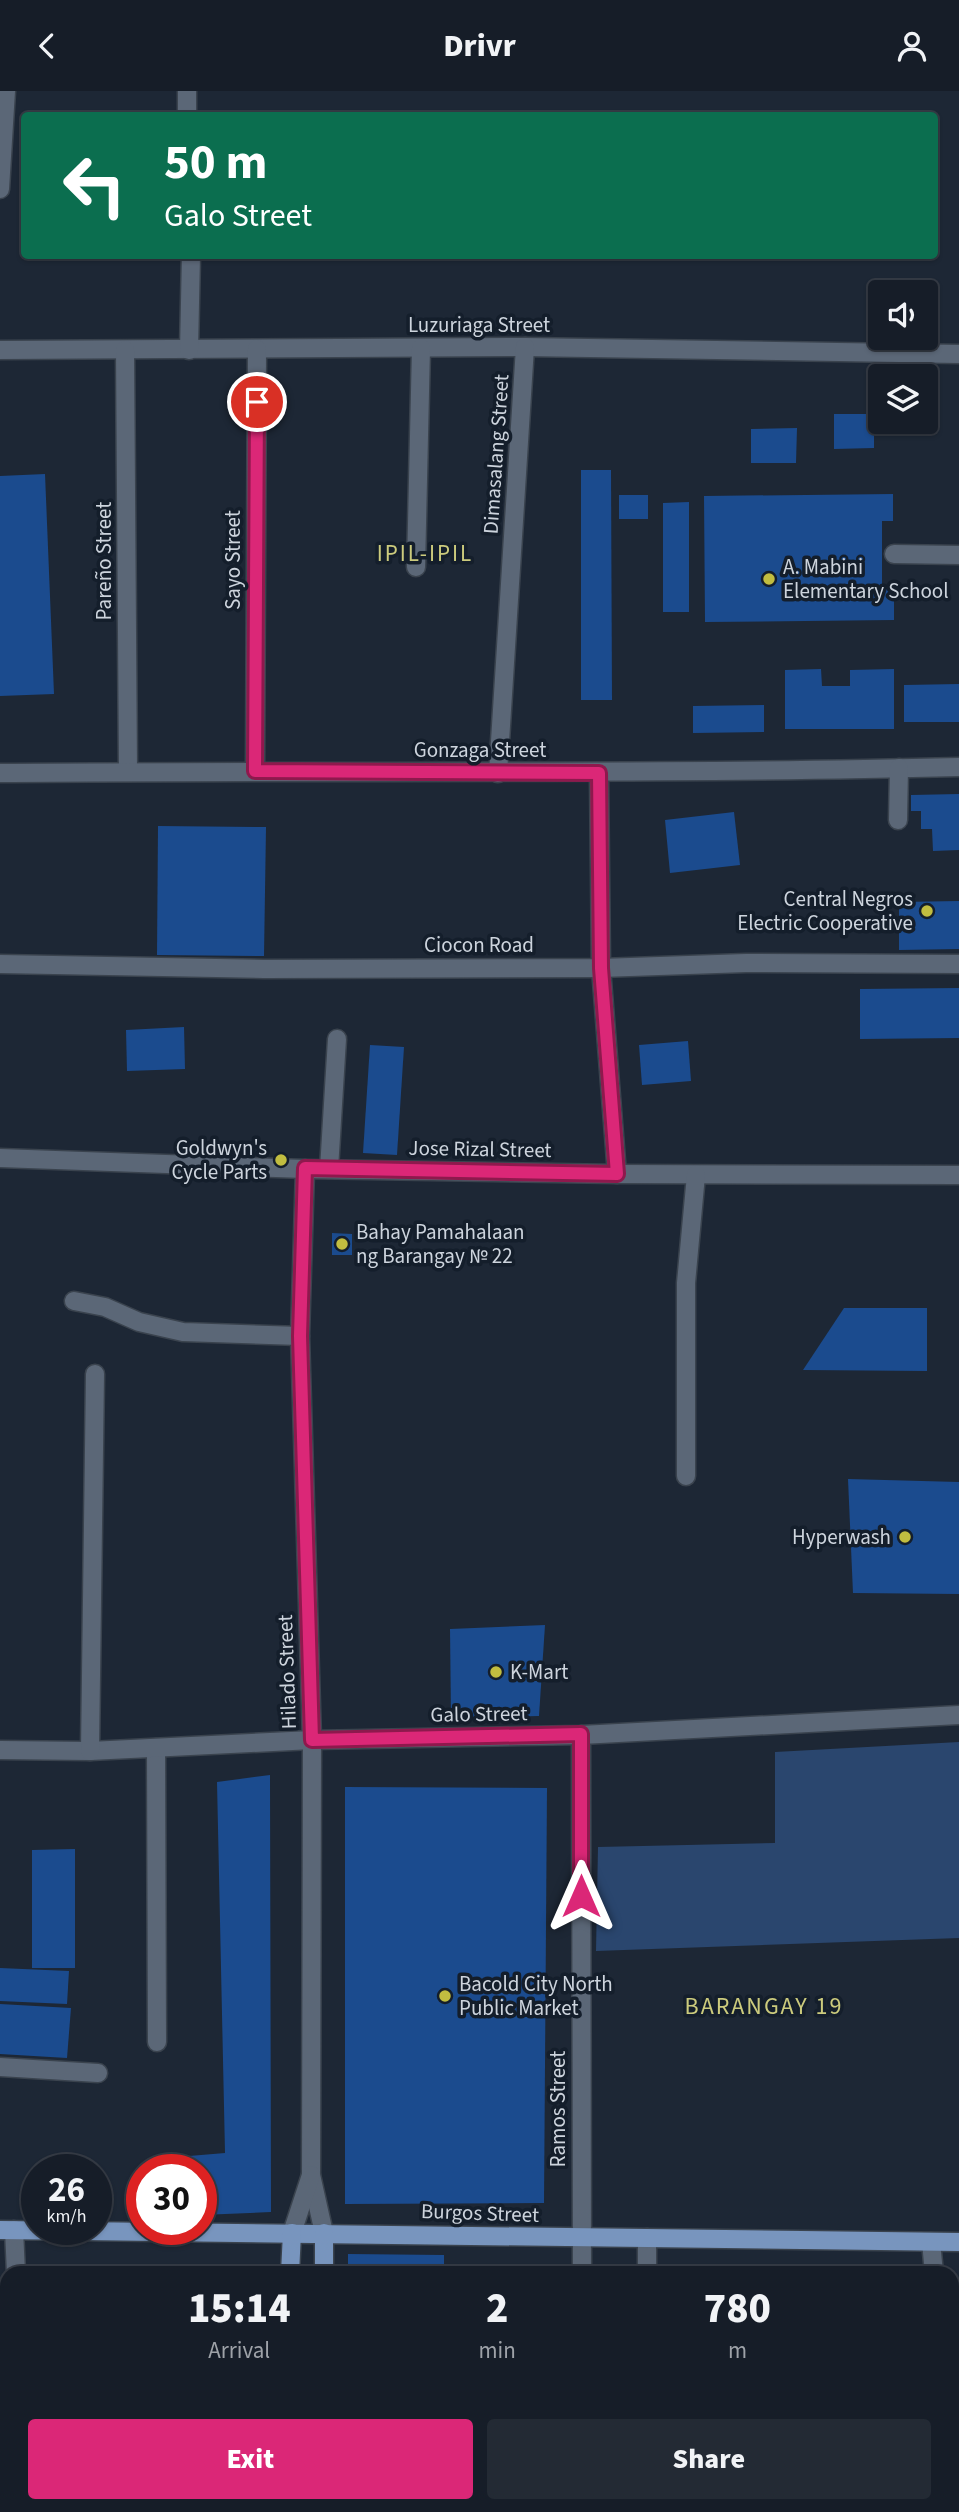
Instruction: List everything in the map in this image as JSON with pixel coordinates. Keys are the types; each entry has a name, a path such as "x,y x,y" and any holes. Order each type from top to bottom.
{"main road":[{"name":"Burgos Street","path":"7,2230 959,2242"},
{"name":"Hilado Street","path":"290,2266 292,2233"},
{"name":"Hilado Street","path":"324,2233 324,2266"}],"street":[{"path":"0,189 6,91"},
{"path":"187,91 187,112"},
{"path":"189,349 191,259"},
{"name":"Luzuriaga Street","path":"0,350 525,347 959,353"},
{"name":"Dimasalang Street","path":"498,773 525,347"},
{"path":"416,567 421,348"},
{"name":"Sayo Street","path":"255,771 257,349"},
{"name":"Pareño Street","path":"125,350 128,772"},
{"path":"894,554 959,555"},
{"name":"Gonzaga Street","path":"0,773 599,773 959,767"},
{"path":"898,820 899,768"},
{"path":"599,773 601,968 617,1174"},
{"name":"Ciocon Road","path":"0,964 264,969 601,968 746,963 959,964"},
{"path":"329,1169 337,1039"},
{"name":"Jose Rizal Street","path":"0,1158 329,1169 696,1175 959,1175"},
{"name":"Hilado Street","path":"305,1168 300,1336 312,1740 311,2175 324,2233"},
{"path":"687,1475 685,1292 696,1175"},
{"path":"74,1301 104,1307 139,1322 183,1332 300,1336"},
{"path":"90,1751 95,1374"},
{"name":"Galo Street","path":"0,1750 90,1751 312,1740 581,1734 959,1715"},
{"name":"Ramos Street","path":"581,1734 582,2266"},
{"path":"156,1748 157,2042"},
{"path":"0,2067 98,2073"},
{"name":"Hilado Street","path":"292,2233 311,2175"},
{"path":"7,2230 15,2266"},
{"path":"647,2238 647,2266"},
{"path":"931,2242 933,2266"}],"shaded area":[{"path":"959,1742 959,1938 596,1951 598,1847 775,1843 775,1752"}],"building":[{"path":"123,259 123,261 55,260"},
{"path":"834,414 868,414 868,434 874,434 874,448 834,449"},
{"path":"797,428 796,463 751,463 751,429"},
{"path":"581,470 611,470 612,700 581,700"},
{"path":"45,474 54,694 0,696 0,476"},
{"path":"893,494 893,521 882,521 882,589 894,589 894,620 705,622 704,496"},
{"path":"619,495 648,495 648,519 619,519"},
{"path":"689,502 689,612 663,612 663,503"},
{"path":"821,669 822,686 850,686 850,670 894,669 894,729 785,729 785,670"},
{"path":"959,684 959,722 904,722 904,685"},
{"path":"764,705 764,732 693,733 693,706"},
{"path":"959,794 959,850 933,851 932,829 921,829 921,811 911,811 911,795"},
{"path":"734,812 740,865 670,873 665,820"},
{"path":"158,826 266,827 264,956 157,955"},
{"path":"959,901 959,949 899,950 899,902"},
{"path":"959,988 959,1038 860,1039 860,989"},
{"path":"184,1027 185,1069 127,1071 126,1030"},
{"path":"688,1041 691,1081 642,1085 639,1045"},
{"path":"370,1045 404,1047 397,1155 363,1153"},
{"name":"Bahay Pamahalaan ng Barangay № 22","path":"332,1233 352,1234 352,1255 332,1255"},
{"path":"844,1308 927,1308 927,1371 803,1370"},
{"name":"Hyperwash","path":"848,1479 959,1482 959,1594 853,1593"},
{"name":"K-Mart","path":"545,1625 539,1716 451,1718 450,1629"},
{"path":"270,1775 271,2212 217,2214 217,2154 213,2154 225,2153 217,1782"},
{"name":"Bacold City North Public Market","path":"345,1787 547,1788 544,2203 345,2204"},
{"path":"75,1849 75,1968 32,1968 32,1850"},
{"path":"0,1968 69,1971 67,2004 0,2001"},
{"path":"0,2004 71,2008 67,2058 0,2054"},
{"path":"348,2254 444,2255 444,2266 348,2266"}],"place":[{"name":"A. Mabini Elementary School","path":"769,579"},
{"name":"Central Negros Electric Cooperative","path":"927,911"},
{"name":"Goldwyn's Cycle Parts","path":"281,1160"},
{"name":"Bahay Pamahalaan ng Barangay № 22","path":"342,1244"},
{"name":"Hyperwash","path":"905,1537"},
{"name":"K-Mart","path":"496,1672"},
{"name":"Bacold City North Public Market","path":"445,1996"}],"district":[{"name":"IPIL-IPIL","path":"425,553"},
{"name":"BARANGAY 19","path":"764,2006"}],"route":[{"path":"257,402 255,771 599,773 601,968 617,1174 305,1168 300,1336 312,1740 581,1734 581,1896"}]}
